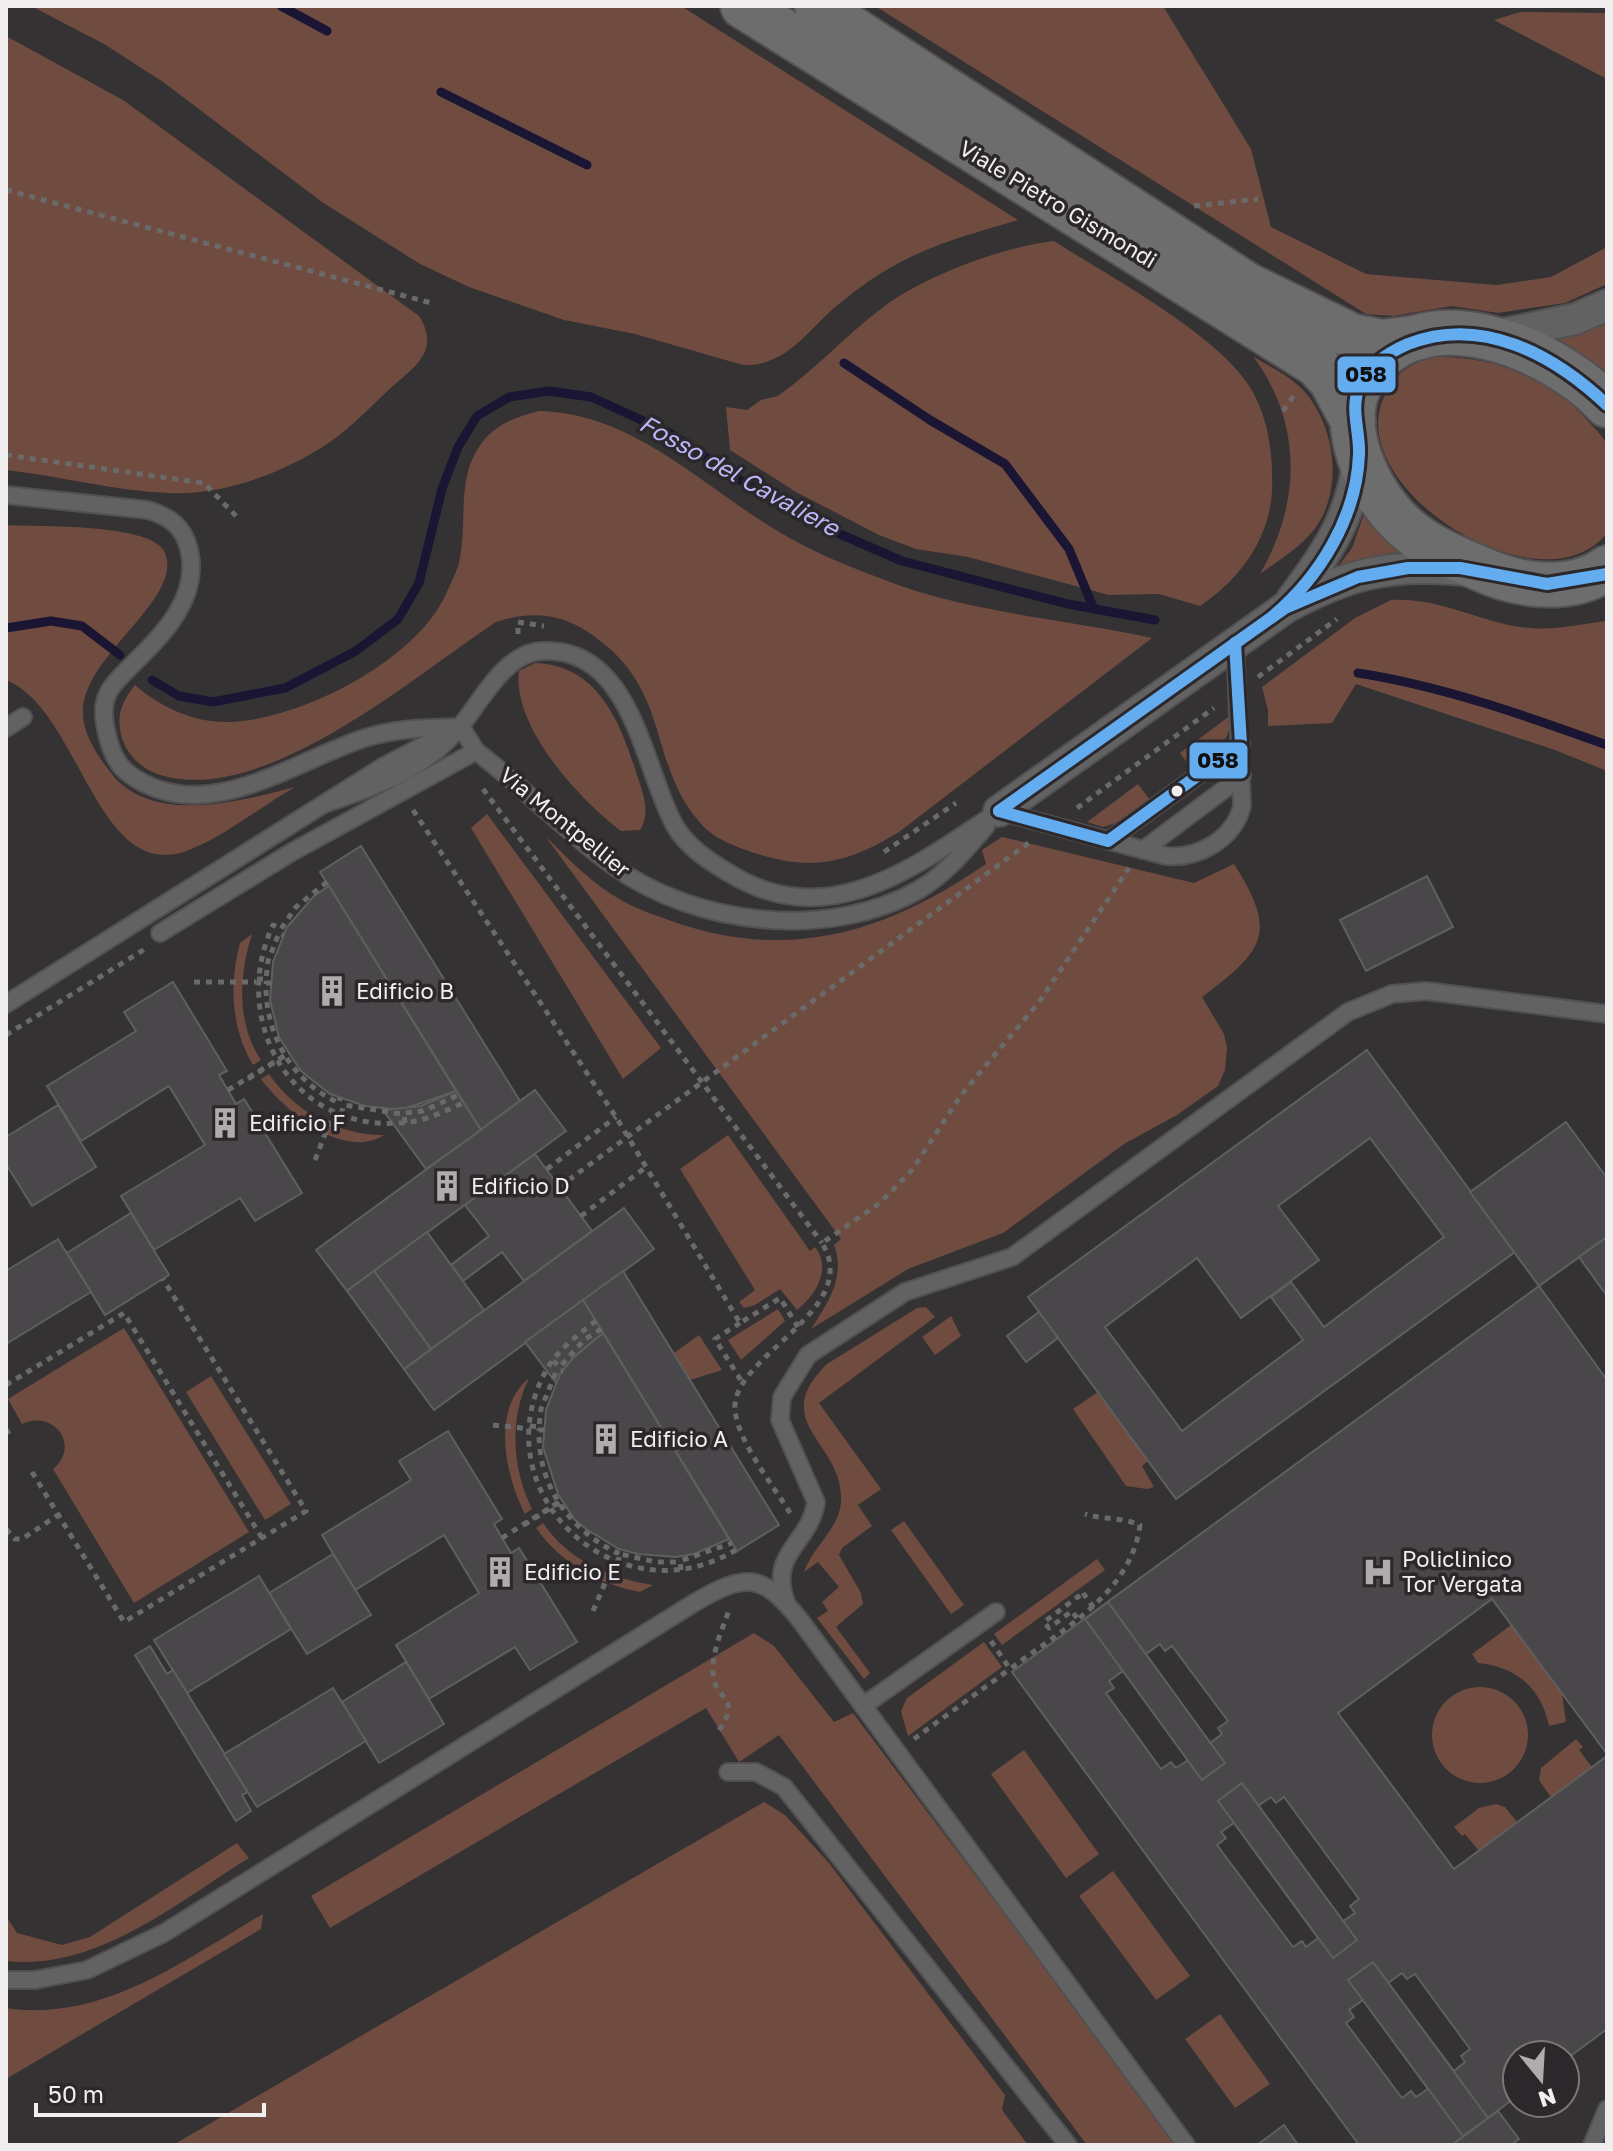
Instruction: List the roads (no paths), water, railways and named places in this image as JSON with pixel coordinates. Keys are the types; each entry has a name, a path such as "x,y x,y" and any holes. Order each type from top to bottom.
{"street":[{"name":"Viale Pietro Gismondi","path":"743,6 1316,364 1331,380 1378,493 1404,527 1432,547 1486,572 1548,584 1575,582 1604,572"},
{"name":"Viale Pietro Gismondi","path":"817,6 1247,285 1363,339 1382,342 1421,337 1491,337"},
{"path":"1491,337 1575,319 1607,305"},
{"path":"1356,437 1355,397 1369,372 1383,357 1421,337"},
{"path":"1491,337 1554,361 1607,405"},
{"name":"Via Montpellier","path":"1285,608 1341,528 1352,501 1356,437"},
{"name":"Via Montpellier","path":"999,811 1285,608 1324,587 1380,570 1420,567 1486,572"}],"lane":[{"path":"6,495 148,510 166,515 185,536 191,569 182,605 159,638 115,683 104,703 105,729 114,755 126,772 146,784 175,793 211,792 270,779 383,732 461,727"},
{"path":"999,811 1177,858 1201,851 1225,835 1240,815 1242,776 1235,643"},
{"name":"Via Montpellier","path":"539,651 555,652 583,662 608,682 637,724 668,811 684,839 722,869 760,890 810,898 865,888 930,857 999,811 947,869 900,899 846,915 759,918 677,900 630,877 469,754 461,727 494,682 517,661 539,651"},
{"path":"6,728 23,717"},
{"path":"6,1004 324,804 392,780 426,758 461,727"},
{"path":"1108,841 1241,744"},
{"path":"150,915 162,936 401,790 469,754"},
{"path":"1139,849 1242,776"},
{"path":"787,1603 781,1584 783,1563 813,1515 816,1502 780,1420 782,1397 808,1355 875,1309 920,1285 983,1269 1012,1257 1298,1045 1375,999 1426,991 1607,1014"},
{"path":"6,1980 72,1975 105,1964 152,1940 694,1603 744,1580 766,1584 787,1603 1186,2145"},
{"path":"863,1706 996,1612"},
{"path":"728,1772 756,1772 784,1787 1068,2145"},
{"path":"1592,2145 1607,2109"}],"waterway":[{"path":"281,6 327,31"},
{"path":"441,92 587,165"},
{"path":"844,363 930,420 1005,464 1069,549 1093,607"},
{"name":"Fosso del Cavaliere","path":"152,680 179,696 213,702 285,688 356,651 398,619 419,583 442,489 458,447 477,416 509,397 549,391 591,397 670,433 738,479 826,528 902,561 1068,604 1155,620"},
{"name":"Fosso del Cavaliere","path":"6,628 51,621 82,626 120,655"},
{"name":"Fosso del Cavaliere","path":"1358,673 1453,694 1607,745"}],"place":[{"name":"Edificio B","path":"332,991"},
{"name":"Edificio F","path":"225,1123"},
{"name":"Edificio D","path":"447,1186"},
{"name":"Edificio A","path":"606,1439"},
{"name":"Edificio E","path":"500,1572"},
{"name":"Policlinico Tor Vergata","path":"1378,1572"}]}
